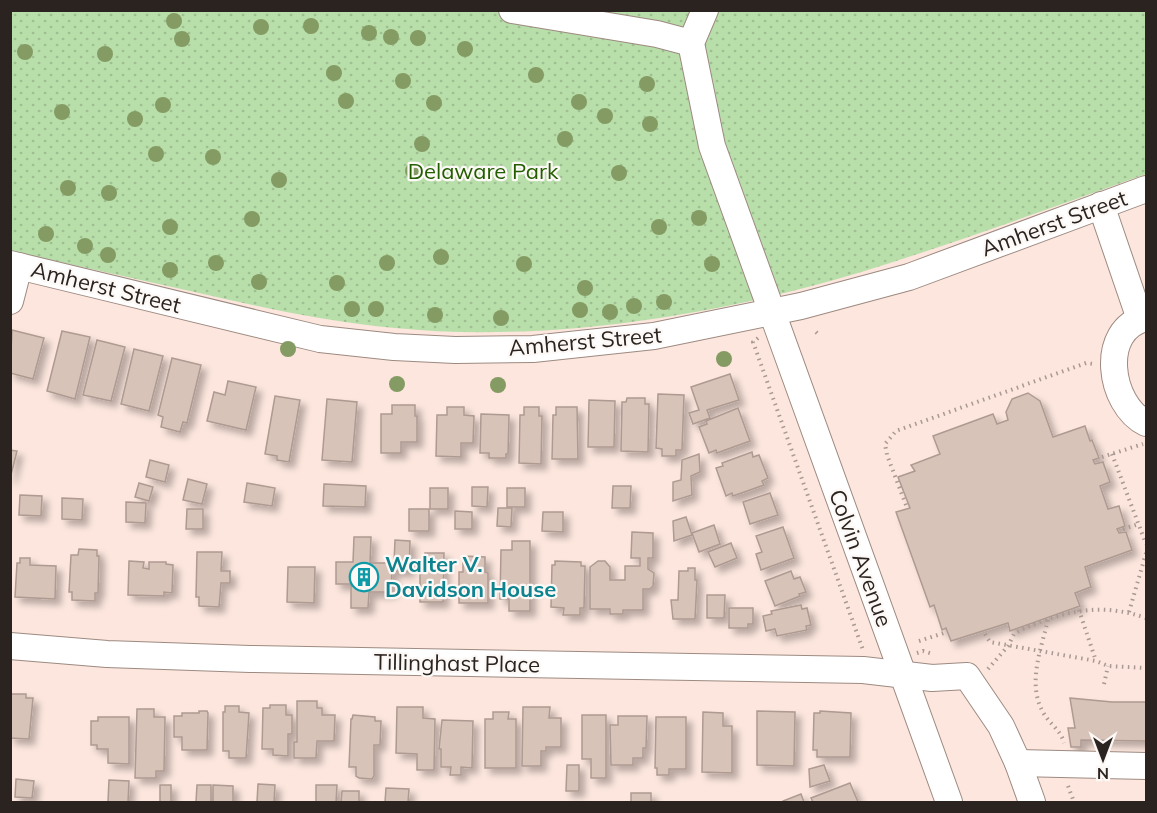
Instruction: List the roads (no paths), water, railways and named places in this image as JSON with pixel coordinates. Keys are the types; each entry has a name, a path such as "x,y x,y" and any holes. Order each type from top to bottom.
{"street":[{"path":"512,10 657,34 692,43 705,10"},
{"name":"Colvin Avenue","path":"692,43 712,146 949,802"},
{"name":"Amherst Street","path":"15,265 320,339 455,350 533,349 654,336 773,312 909,277 1146,189"},
{"path":"1101,205 1143,319 1129,328 1118,344 1113,358 1114,369 1119,392 1128,409 1135,417 1146,423"},
{"path":"10,301 15,265"},
{"name":"Tillinghast Place","path":"10,646 195,658 863,670 904,676 967,676 1001,726 1018,763"},
{"path":"1032,802 1018,763 1146,766"}],"place":[{"name":"Walter V. Davidson House","path":"364,577"}],"park label":[{"name":"Delaware Park","path":"483,171"}]}
